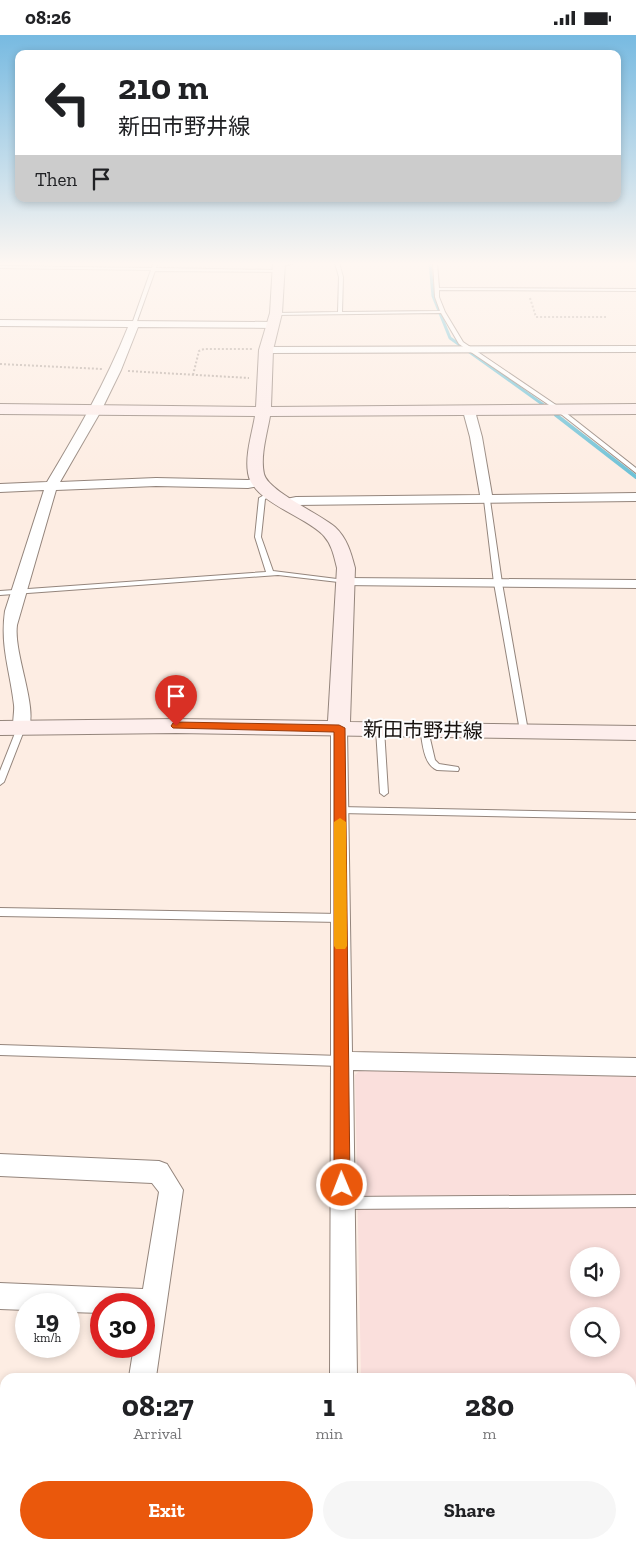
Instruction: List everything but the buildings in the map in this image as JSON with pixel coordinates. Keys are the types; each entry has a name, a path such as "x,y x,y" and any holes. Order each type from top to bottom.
{"street":[{"path":"11,728 24,715 21,694 8,647 8,628 51,487 95,411 116,370 130,334"},
{"path":"270,334 266,350 262,411 255,463 256,475 265,487 285,503 329,531 340,546 346,568 339,728 340,1061 344,1373"},
{"path":"266,350 636,349"},
{"path":"0,409 95,411 469,411 636,409"},
{"path":"469,411 476,437 487,500"},
{"path":"0,489 156,482 248,484 265,487"},
{"path":"285,503 296,501 408,499 487,500 636,497"},
{"path":"345,582 636,584"},
{"name":"新田市野井線","path":"11,728 176,726 636,733"},
{"path":"340,1061 636,1067"},
{"path":"0,1165 159,1172 171,1190 155,1295"},
{"path":"0,1296 90,1300"},
{"path":"144,1373 146,1358"}],"lane":[{"path":"456,334 466,349 557,410 636,471"},
{"path":"265,487 258,537 270,574"},
{"path":"487,500 498,583 524,731"},
{"path":"0,593 270,574 345,582"},
{"path":"0,781 11,728"},
{"path":"380,729 384,793"},
{"path":"424,730 431,761 437,767 455,769"},
{"path":"340,810 636,816"},
{"path":"0,912 340,918"},
{"path":"0,1050 340,1061"},
{"path":"342,1203 636,1201"}],"path":[{"path":"193,375 199,351 204,349 266,350"},
{"path":"0,365 265,379"}],"shaded area":[{"path":"362,1068 636,1074 636,1373 361,1373 355,1075"}],"waterway":[{"path":"448,334 450,338 545,406"},
{"path":"556,415 636,477"}],"slow traffic":[{"path":"340,822 340,946"}],"route":[{"path":"176,726 339,728 342,1185"}]}
